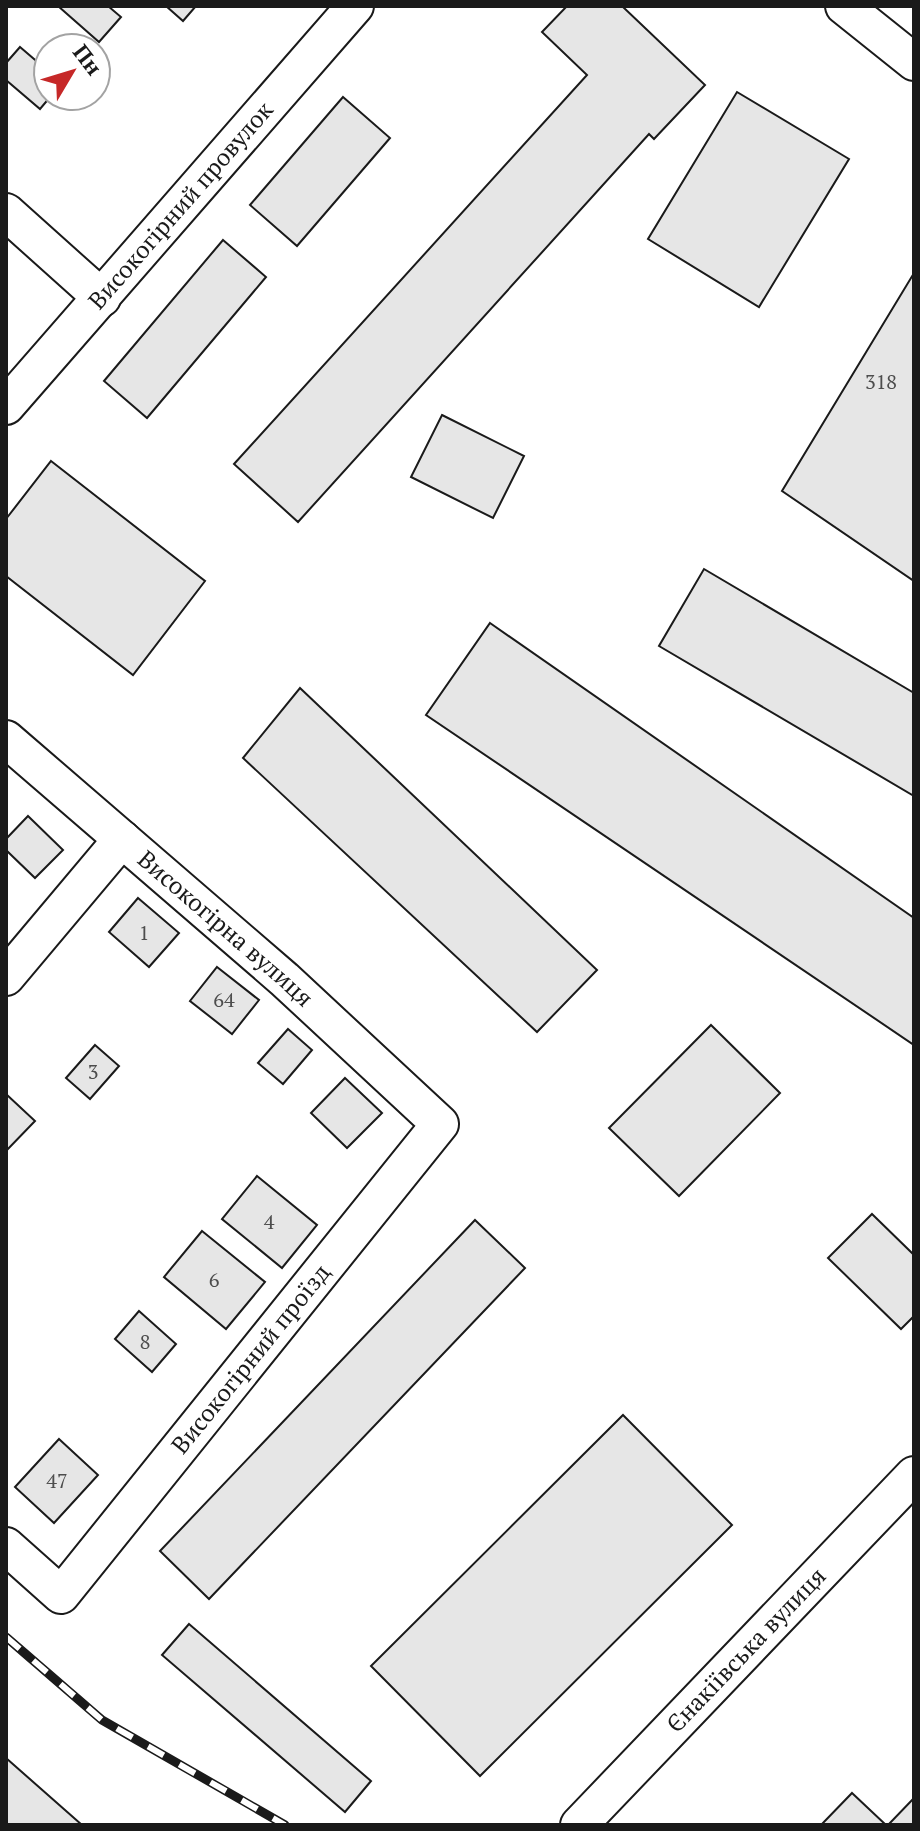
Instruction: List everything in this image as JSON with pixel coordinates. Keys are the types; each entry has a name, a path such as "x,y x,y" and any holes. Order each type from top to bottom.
{"street":[{"name":"Високогірний провулок","path":"6,406 355,6"},
{"path":"844,6 914,62"},
{"path":"6,212 102,298"},
{"name":"Високогірна вулиця","path":"6,739 284,979 440,1124"},
{"path":"6,977 122,839"},
{"name":"Високогірний проїзд","path":"6,1546 61,1595 440,1124"},
{"name":"Єнакіївська вулиця","path":"579,1825 914,1475"}],"building":[{"path":"58,6 108,6 121,17 108,32 88,32"},
{"path":"166,6 196,6 183,21"},
{"path":"567,6 622,6 705,85 654,139 649,134 298,522 234,464 587,75 542,32"},
{"path":"20,47 32,57 32,102 6,80 6,63"},
{"path":"737,92 849,159 759,307 648,239"},
{"path":"343,97 390,138 297,246 250,205"},
{"path":"223,240 266,277 147,418 104,381"},
{"path":"914,273 914,581 782,491"},
{"path":"442,415 524,456 493,518 411,477"},
{"path":"51,461 205,581 133,675 6,576 6,519"},
{"path":"704,569 914,693 914,796 659,646"},
{"path":"490,623 914,918 914,1045 426,715"},
{"path":"300,688 597,970 537,1032 243,758"},
{"path":"28,816 63,850 35,878 6,850 6,839"},
{"path":"138,898 179,933 149,967 109,932"},
{"path":"217,967 259,1000 232,1034 190,1001"},
{"path":"711,1025 780,1093 679,1196 609,1128"},
{"path":"288,1029 312,1050 283,1084 258,1063"},
{"path":"95,1045 119,1066 90,1099 66,1078"},
{"path":"345,1078 382,1113 347,1148 311,1113"},
{"path":"6,1094 35,1121 6,1151"},
{"path":"257,1176 317,1225 282,1268 222,1219"},
{"path":"872,1214 914,1255 914,1316 901,1329 828,1258"},
{"path":"475,1220 525,1268 209,1599 160,1551"},
{"path":"202,1231 265,1282 226,1329 164,1277"},
{"path":"139,1311 176,1344 152,1372 115,1339"},
{"path":"623,1415 732,1525 480,1776 371,1666"},
{"path":"59,1439 98,1475 54,1523 15,1487"},
{"path":"189,1624 371,1781 345,1812 162,1655"},
{"path":"6,1758 82,1825 6,1825"},
{"path":"852,1793 886,1825 821,1825"},
{"path":"914,1798 914,1825 888,1825"}],"railway":[{"path":"6,1637 102,1720 285,1825"}]}
